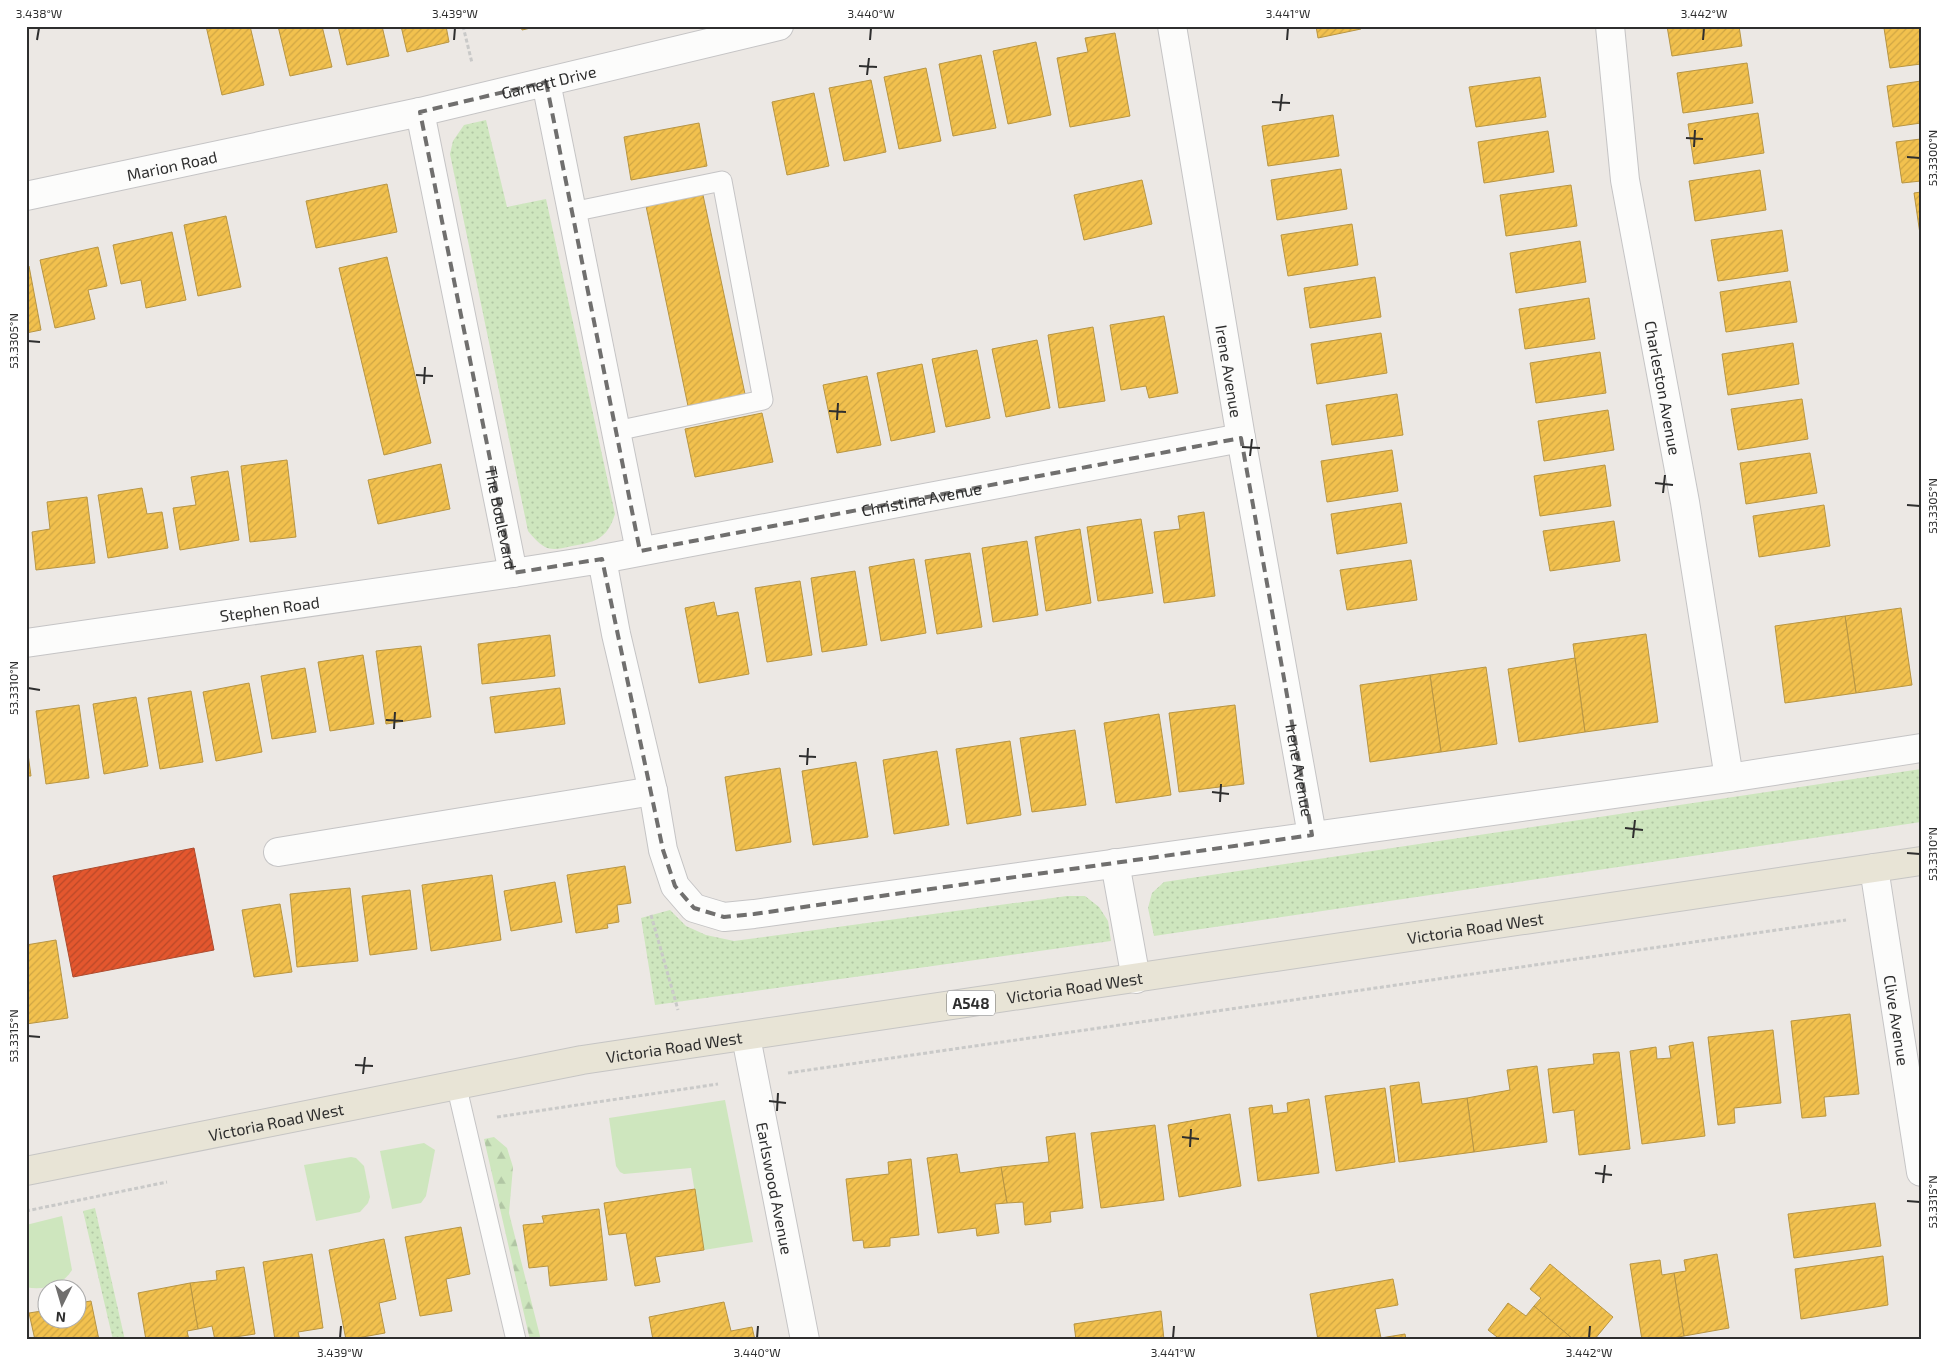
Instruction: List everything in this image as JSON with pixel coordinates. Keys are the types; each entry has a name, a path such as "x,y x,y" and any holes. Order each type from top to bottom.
{"main road":[{"name":"Victoria Road West","path":"26,1171 582,1060 1921,861"}],"street":[{"name":"Garnett Drive","path":"317,133 420,112 778,26"},
{"name":"Irene Avenue","path":"1172,26 1241,438 1312,835"},
{"name":"Charleston Avenue","path":"1610,26 1624,180 1685,502 1729,778"},
{"path":"546,82 640,552"},
{"name":"The Boulevard","path":"420,112 512,573 602,559"},
{"name":"Marion Road","path":"26,196 317,133"},
{"name":"Christina Avenue","path":"602,559 1241,438"},
{"path":"602,559 616,634 653,791 663,850 675,886 694,908 724,917 1729,778 1921,748"},
{"name":"Stephen Road","path":"26,643 512,573"},
{"path":"278,852 653,791"},
{"path":"1115,863 1136,979"},
{"name":"Clive Avenue","path":"1874,868 1921,1172"},
{"name":"Earlswood Avenue","path":"746,1036 805,1340"}],"lane":[{"path":"572,212 722,181 763,400 616,431"},
{"path":"456,1084 516,1340"}],"path":[{"path":"675,886 648,904 688,1045"},
{"path":"464,1122 1880,914"},
{"path":"26,1211 172,1181"}],"highlighted area":[{"path":"546,82 640,551 1241,438 1312,835 754,914 724,917 694,908 675,886 663,850 602,559 513,573 420,112"}],"green space":[{"path":"486,120 507,207 546,199 615,514 604,534 600,538 588,543 551,549 538,542 528,531 450,154 453,141 464,125"},
{"path":"1921,769 1921,822 1154,936 1148,908 1152,893 1164,882"},
{"path":"1067,896 1085,896 1099,907 1108,921 1111,941 655,1005 641,918 670,910 686,926 706,935 734,941"},
{"path":"725,1100 753,1242 704,1250 691,1168 624,1174 620,1172 616,1166 609,1118"},
{"path":"494,1137 507,1148 513,1167 509,1213 541,1340 530,1340 484,1139"},
{"path":"424,1143 435,1150 426,1196 421,1203 392,1209 380,1151"},
{"path":"351,1157 356,1158 364,1166 370,1197 368,1203 360,1212 316,1221 304,1165"},
{"path":"95,1208 125,1340 113,1340 83,1211"},
{"path":"62,1216 72,1270 65,1278 38,1278 38,1288 26,1287 26,1225"}],"building: Homes":[{"path":"206,26 250,26 264,85 222,95"},
{"path":"278,26 322,26 332,67 290,76"},
{"path":"338,26 382,26 389,56 347,65"},
{"path":"401,26 446,26 449,42 407,52"},
{"path":"521,26 539,26 522,30"},
{"path":"1316,26 1360,26 1361,29 1318,38"},
{"path":"1667,26 1739,26 1742,46 1672,56"},
{"path":"1921,26 1921,64 1890,68 1884,28"},
{"path":"1115,33 1130,116 1070,127 1057,58 1088,52 1085,38"},
{"path":"1036,42 1051,115 1008,124 993,51"},
{"path":"981,55 996,128 953,136 939,64"},
{"path":"1747,63 1753,103 1683,113 1677,73"},
{"path":"926,68 941,141 899,149 884,77"},
{"path":"1540,77 1546,117 1476,127 1469,87"},
{"path":"871,80 886,152 844,161 829,88"},
{"path":"1921,81 1921,123 1893,127 1887,86"},
{"path":"814,93 829,166 787,175 772,102"},
{"path":"1758,113 1764,153 1694,164 1688,124"},
{"path":"1333,115 1339,156 1268,166 1262,126"},
{"path":"699,123 707,166 631,180 624,137"},
{"path":"1548,131 1554,172 1484,183 1478,142"},
{"path":"1921,139 1921,181 1902,183 1896,142"},
{"path":"1341,169 1347,209 1277,220 1271,180"},
{"path":"1760,170 1766,210 1695,221 1689,181"},
{"path":"1142,180 1152,224 1084,240 1074,195"},
{"path":"387,184 397,232 316,248 306,201"},
{"path":"1571,185 1577,226 1506,236 1500,195"},
{"path":"1921,192 1921,234 1920,234 1914,193"},
{"path":"703,195 745,394 688,406 646,206"},
{"path":"226,216 241,287 198,296 184,225"},
{"path":"1352,224 1358,265 1288,276 1281,235"},
{"path":"1782,230 1788,271 1718,281 1711,240"},
{"path":"172,232 186,300 146,308 141,280 121,284 113,245"},
{"path":"1580,241 1586,282 1516,293 1510,253"},
{"path":"98,247 107,286 88,290 95,319 55,328 40,260"},
{"path":"387,257 431,443 384,455 339,268"},
{"path":"26,266 29,266 41,330 26,333"},
{"path":"1375,277 1381,317 1310,328 1304,288"},
{"path":"1790,281 1797,322 1726,332 1720,292"},
{"path":"1589,298 1595,339 1525,349 1519,309"},
{"path":"1164,316 1178,393 1149,398 1146,386 1121,390 1110,325"},
{"path":"1093,327 1105,401 1059,408 1048,335"},
{"path":"1381,333 1387,373 1317,384 1311,344"},
{"path":"1037,340 1050,408 1006,417 992,349"},
{"path":"1793,343 1799,384 1728,395 1722,354"},
{"path":"977,350 990,418 946,427 932,359"},
{"path":"1600,352 1606,393 1536,403 1530,363"},
{"path":"922,364 935,432 891,441 877,373"},
{"path":"867,376 881,445 837,453 823,385"},
{"path":"1397,394 1403,435 1332,445 1326,405"},
{"path":"1802,399 1808,439 1738,450 1731,409"},
{"path":"1608,410 1614,450 1544,461 1538,421"},
{"path":"762,413 773,462 695,477 685,429"},
{"path":"1392,450 1398,491 1327,502 1321,461"},
{"path":"1810,453 1817,493 1746,504 1740,463"},
{"path":"287,460 296,537 250,542 241,466"},
{"path":"441,464 450,509 378,524 368,480"},
{"path":"1605,465 1611,506 1540,516 1534,476"},
{"path":"228,471 239,540 180,550 173,508 196,505 191,477"},
{"path":"142,488 147,514 162,512 168,548 108,558 98,495"},
{"path":"87,497 95,563 36,570 32,532 50,529 47,502"},
{"path":"1401,503 1407,543 1337,554 1331,514"},
{"path":"1824,505 1830,546 1759,557 1753,516"},
{"path":"1204,512 1215,596 1164,603 1154,532 1180,529 1178,516"},
{"path":"1141,519 1153,593 1098,601 1087,527"},
{"path":"1614,521 1620,561 1550,571 1543,531"},
{"path":"1080,529 1091,603 1046,611 1035,537"},
{"path":"1027,541 1038,615 993,622 982,548"},
{"path":"970,553 982,627 937,634 925,560"},
{"path":"914,559 926,633 881,641 869,567"},
{"path":"1411,560 1417,600 1347,610 1340,570"},
{"path":"855,571 867,645 822,652 811,578"},
{"path":"800,581 812,655 767,662 755,588"},
{"path":"714,602 717,616 738,612 749,674 699,683 685,608"},
{"path":"1901,608 1912,685 1856,693 1845,616"},
{"path":"1845,616 1856,693 1785,703 1775,626"},
{"path":"1646,634 1658,722 1585,732 1573,644"},
{"path":"550,635 555,676 482,684 478,644"},
{"path":"421,646 431,717 386,724 376,651"},
{"path":"363,655 374,724 330,731 318,662"},
{"path":"1575,658 1585,732 1519,742 1508,669"},
{"path":"1486,667 1497,744 1441,752 1430,675"},
{"path":"305,668 316,732 272,739 261,676"},
{"path":"1430,675 1441,752 1370,762 1360,685"},
{"path":"249,683 262,752 216,761 203,692"},
{"path":"560,688 565,724 495,733 490,697"},
{"path":"191,691 203,762 160,769 148,698"},
{"path":"136,697 148,766 104,774 93,704"},
{"path":"79,705 89,778 46,784 36,711"},
{"path":"1235,705 1244,784 1179,792 1169,713"},
{"path":"1159,714 1171,795 1116,803 1104,723"},
{"path":"1075,730 1086,805 1032,812 1020,738"},
{"path":"26,739 31,776 26,776"},
{"path":"1010,741 1021,815 967,824 956,749"},
{"path":"937,751 949,825 894,834 883,760"},
{"path":"856,762 868,837 813,845 802,771"},
{"path":"780,768 791,842 736,851 725,777"},
{"path":"625,866 631,903 617,905 619,922 607,924 608,928 576,933 567,875"},
{"path":"492,875 501,940 431,951 422,885"},
{"path":"555,882 562,922 511,931 504,891"},
{"path":"350,888 358,961 297,967 290,894"},
{"path":"410,890 417,949 370,955 362,896"},
{"path":"280,904 292,972 254,977 242,910"},
{"path":"56,940 68,1018 26,1024 26,945"},
{"path":"1850,1014 1859,1094 1824,1097 1826,1116 1802,1118 1791,1021"},
{"path":"1773,1030 1781,1103 1734,1108 1735,1123 1718,1125 1708,1037"},
{"path":"1693,1042 1705,1136 1642,1144 1630,1051 1656,1047 1657,1059 1671,1058 1669,1046"},
{"path":"1619,1052 1630,1149 1579,1155 1574,1110 1553,1113 1548,1069 1594,1064 1593,1054"},
{"path":"1537,1066 1547,1142 1474,1152 1467,1098 1510,1090 1507,1070"},
{"path":"1419,1082 1422,1104 1467,1098 1474,1152 1399,1162 1390,1086"},
{"path":"1385,1088 1395,1162 1336,1171 1325,1096"},
{"path":"1309,1099 1319,1173 1258,1181 1249,1108 1272,1105 1273,1114 1288,1112 1287,1103"},
{"path":"1230,1114 1241,1186 1179,1197 1168,1125"},
{"path":"1155,1125 1164,1200 1101,1208 1091,1133"},
{"path":"1075,1133 1083,1208 1050,1212 1051,1222 1025,1225 1023,1202 1007,1203 1001,1167 1049,1162 1046,1137"},
{"path":"957,1154 960,1173 1001,1167 1007,1203 995,1204 999,1233 977,1236 976,1228 938,1233 927,1158"},
{"path":"911,1159 919,1235 890,1238 890,1246 864,1248 863,1240 853,1241 846,1179 889,1174 888,1162"},
{"path":"695,1189 704,1250 655,1257 660,1282 635,1286 626,1233 609,1235 604,1203"},
{"path":"1875,1203 1881,1246 1794,1258 1788,1214"},
{"path":"599,1209 607,1280 550,1286 548,1266 529,1268 523,1225 544,1223 542,1216"},
{"path":"461,1227 470,1274 446,1279 452,1311 420,1316 405,1237"},
{"path":"384,1239 396,1299 379,1303 385,1333 346,1340 329,1250"},
{"path":"312,1254 323,1328 298,1332 300,1340 275,1340 263,1262"},
{"path":"1717,1254 1729,1328 1684,1336 1674,1273 1686,1271 1684,1260"},
{"path":"1883,1256 1888,1305 1801,1319 1795,1269"},
{"path":"1660,1260 1662,1275 1674,1273 1684,1336 1662,1340 1642,1340 1630,1264"},
{"path":"1550,1264 1613,1317 1594,1340 1574,1340 1534,1306 1541,1298 1530,1289"},
{"path":"244,1267 255,1334 215,1340 212,1326 198,1329 190,1283 217,1280 216,1271"},
{"path":"1393,1279 1398,1305 1375,1309 1381,1338 1405,1334 1406,1340 1318,1340 1310,1294"},
{"path":"190,1283 198,1329 187,1331 189,1340 146,1340 138,1293"},
{"path":"88,1301 91,1301 99,1340 35,1340 29,1313 38,1312 38,1328 88,1328"},
{"path":"724,1302 731,1331 752,1327 755,1340 653,1340 649,1317"},
{"path":"1508,1303 1526,1316 1534,1306 1574,1340 1501,1340 1488,1330"},
{"path":"1161,1311 1164,1340 1076,1340 1074,1324"}],"building: Shops":[{"path":"194,848 214,950 73,977 53,876"}]}
